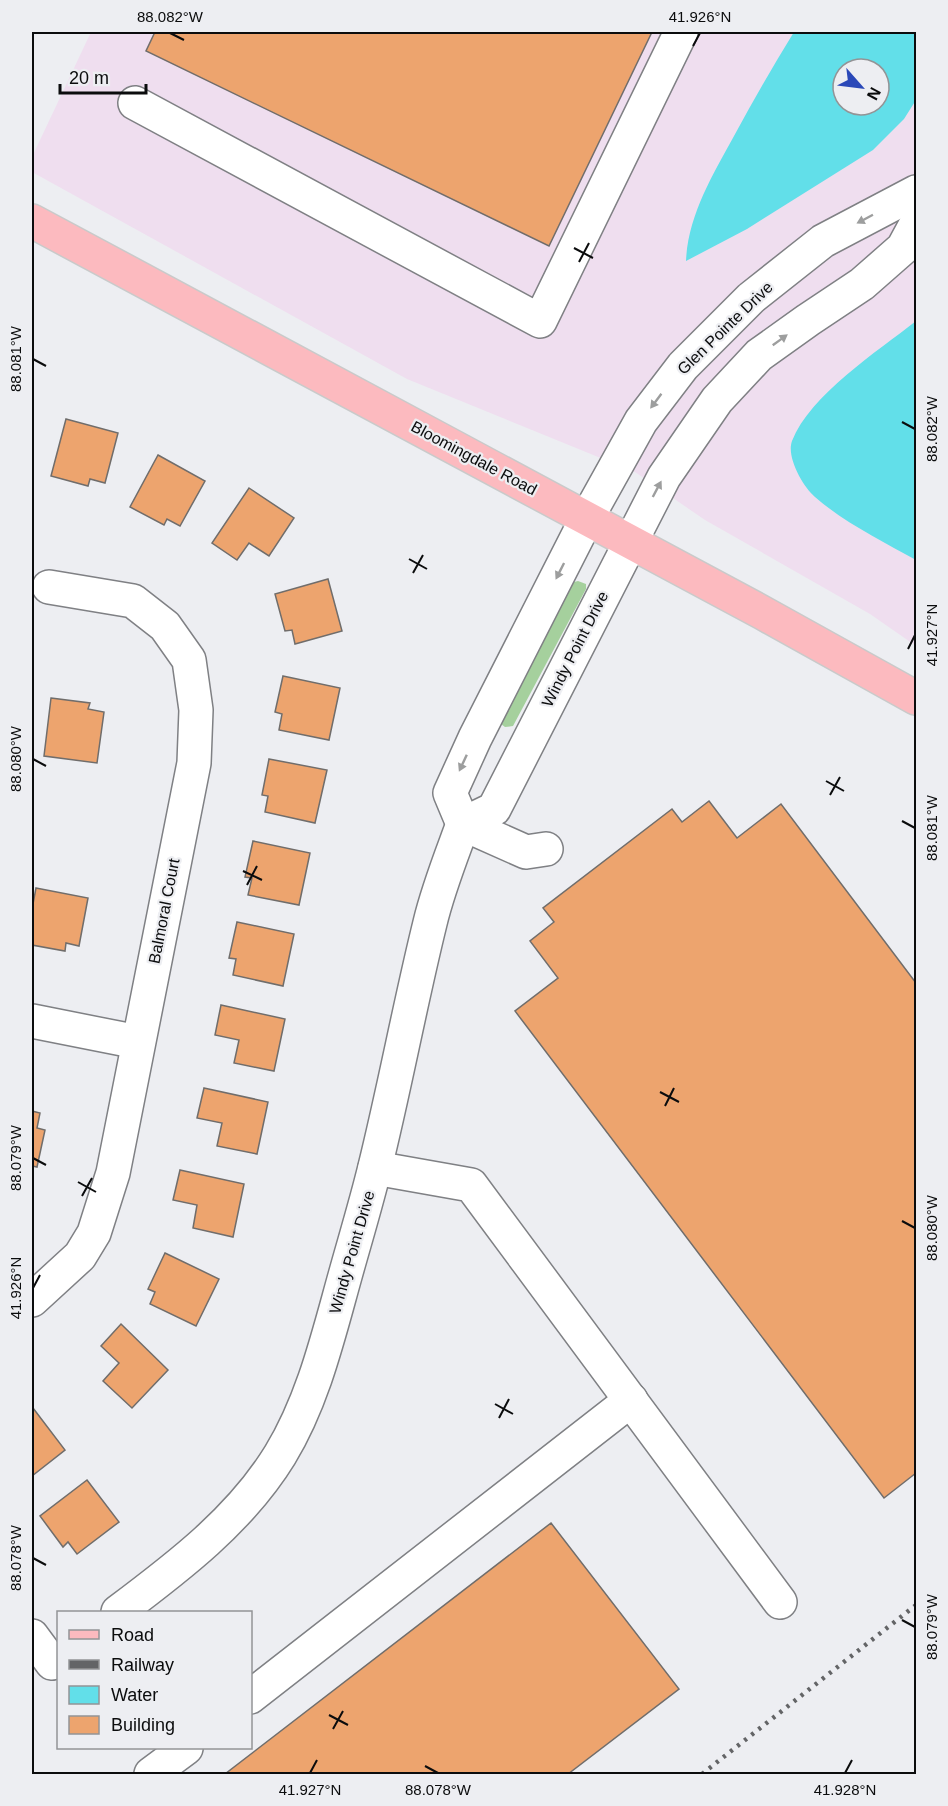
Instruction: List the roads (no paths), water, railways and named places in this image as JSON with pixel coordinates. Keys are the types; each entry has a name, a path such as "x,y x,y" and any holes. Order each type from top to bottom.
{"main road":[{"name":"Bloomingdale Road","path":"32,221 630,541 916,698"}],"street":[{"path":"135,103 540,321 681,32"},
{"name":"Glen Pointe Drive","path":"587,518 641,421 683,366 707,341 751,298 823,242 916,192"},
{"path":"630,541 672,462 717,400 759,355 862,284 903,248 916,224"},
{"path":"546,849 526,852 463,824 450,793 478,732 587,518"},
{"name":"Windy Point Drive","path":"119,1611 223,1527 254,1492 280,1455 305,1407 324,1352 375,1168 430,922 463,824 494,808 630,541"},
{"name":"Balmoral Court","path":"32,1300 80,1256 94,1233 113,1173 194,763 196,710 189,660 165,626 133,601 49,587"},
{"path":"478,732 521,756"},
{"path":"32,1021 138,1042"},
{"path":"375,1168 471,1185 780,1602"},
{"path":"252,1695 631,1400"},
{"path":"32,1636 47,1667"},
{"path":"151,1774 185,1749"}],"water":[{"path":"794,32 916,32 916,100 904,119 873,150 747,229 686,261 691,228 702,197"},
{"path":"916,321 916,560 851,523 815,497 793,463 791,448 801,424 829,391 846,375"}],"railway":[{"path":"702,1774 916,1605"}]}
